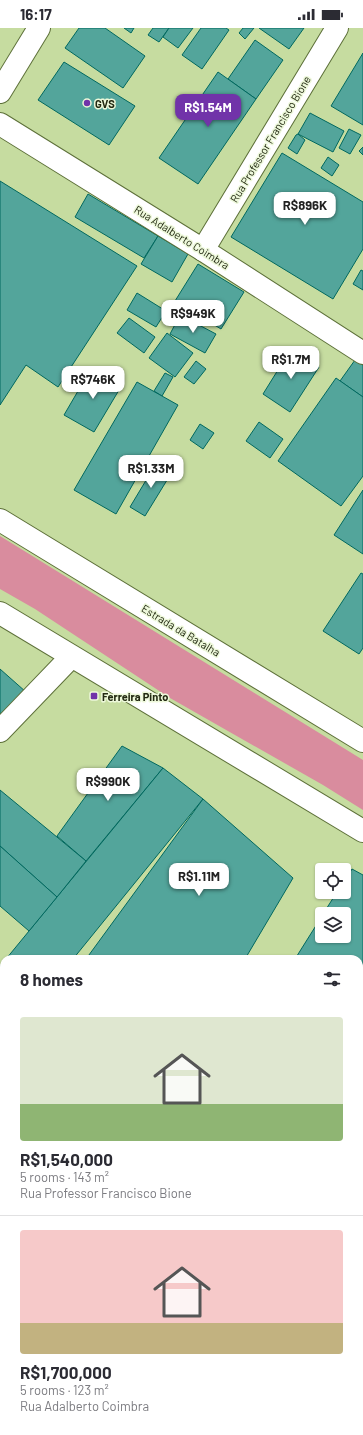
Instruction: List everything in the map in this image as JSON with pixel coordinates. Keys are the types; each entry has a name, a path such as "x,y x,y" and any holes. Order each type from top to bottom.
{"main road":[{"path":"0,92 39,28"},
{"name":"Rua Professor Francisco Bione","path":"203,250 337,28"},
{"name":"Rua Adalberto Coimbra","path":"0,124 203,250 363,353"},
{"name":"Estrada da Batalha","path":"0,520 363,741"},
{"path":"0,613 71,657 363,830"},
{"path":"0,731 71,657"}],"shaded area":[{"path":"0,536 363,760 363,810 323,785 170,698 35,609 0,589"}],"building":[{"path":"79,28 105,28 145,56 123,88 65,48"},
{"path":"124,28 134,28 131,33"},
{"path":"153,28 169,28 159,42 148,35"},
{"path":"169,28 193,28 178,48 163,37"},
{"path":"201,28 226,28 229,30 202,69 182,55"},
{"path":"243,28 254,28 245,39 239,33"},
{"path":"259,28 304,28 289,49"},
{"path":"255,40 283,60 256,99 228,79"},
{"path":"363,53 363,125 331,106"},
{"name":"GVS","path":"64,62 135,106 109,145 38,100"},
{"path":"218,72 256,99 198,184 159,158"},
{"path":"310,113 344,131 333,152 298,134"},
{"path":"349,129 361,135 350,154 339,148"},
{"path":"298,134 305,140 297,154 288,148"},
{"path":"363,147 363,155 359,151"},
{"path":"282,153 363,202 363,249 333,299 231,237"},
{"path":"328,157 339,165 332,176 321,168"},
{"path":"0,181 137,266 58,387 26,365 0,405"},
{"path":"88,194 158,236 144,258 75,217"},
{"path":"158,236 188,254 172,282 141,264"},
{"path":"198,264 244,292 221,329 175,301"},
{"path":"361,270 363,271 363,290 353,284"},
{"path":"137,293 166,311 156,327 127,310"},
{"path":"180,315 216,334 205,353 170,334"},
{"path":"129,318 155,337 144,353 117,333"},
{"path":"167,333 193,353 175,377 149,358"},
{"path":"291,349 319,367 290,412 263,394"},
{"path":"355,360 363,365 363,397 340,381"},
{"path":"196,361 206,369 194,384 184,377"},
{"path":"92,367 122,385 94,432 64,415"},
{"path":"165,373 173,377 162,396 154,391"},
{"path":"336,378 363,397 363,476 341,506 278,461"},
{"path":"137,382 178,405 116,514 74,490"},
{"path":"259,422 283,439 270,458 246,441"},
{"path":"200,424 214,433 203,449 190,440"},
{"path":"157,462 172,472 145,516 130,507"},
{"path":"363,490 363,554 334,535"},
{"path":"361,573 363,574 363,648 359,654 323,631"},
{"path":"0,669 26,692 0,718"},
{"path":"122,746 163,768 86,861 57,836"},
{"path":"163,768 203,799 76,955 9,955"},
{"path":"0,790 86,861 57,897 0,846"},
{"path":"203,799 293,878 247,955 89,955"},
{"path":"0,846 57,897 29,931 0,906"},
{"path":"352,869 363,875 363,955 298,955 315,927 315,943 351,943 351,907 327,907 333,899 351,899"}],"place":[{"name":"GVS","path":"87,103"},
{"name":"Ferreira Pinto","path":"94,696"}]}
